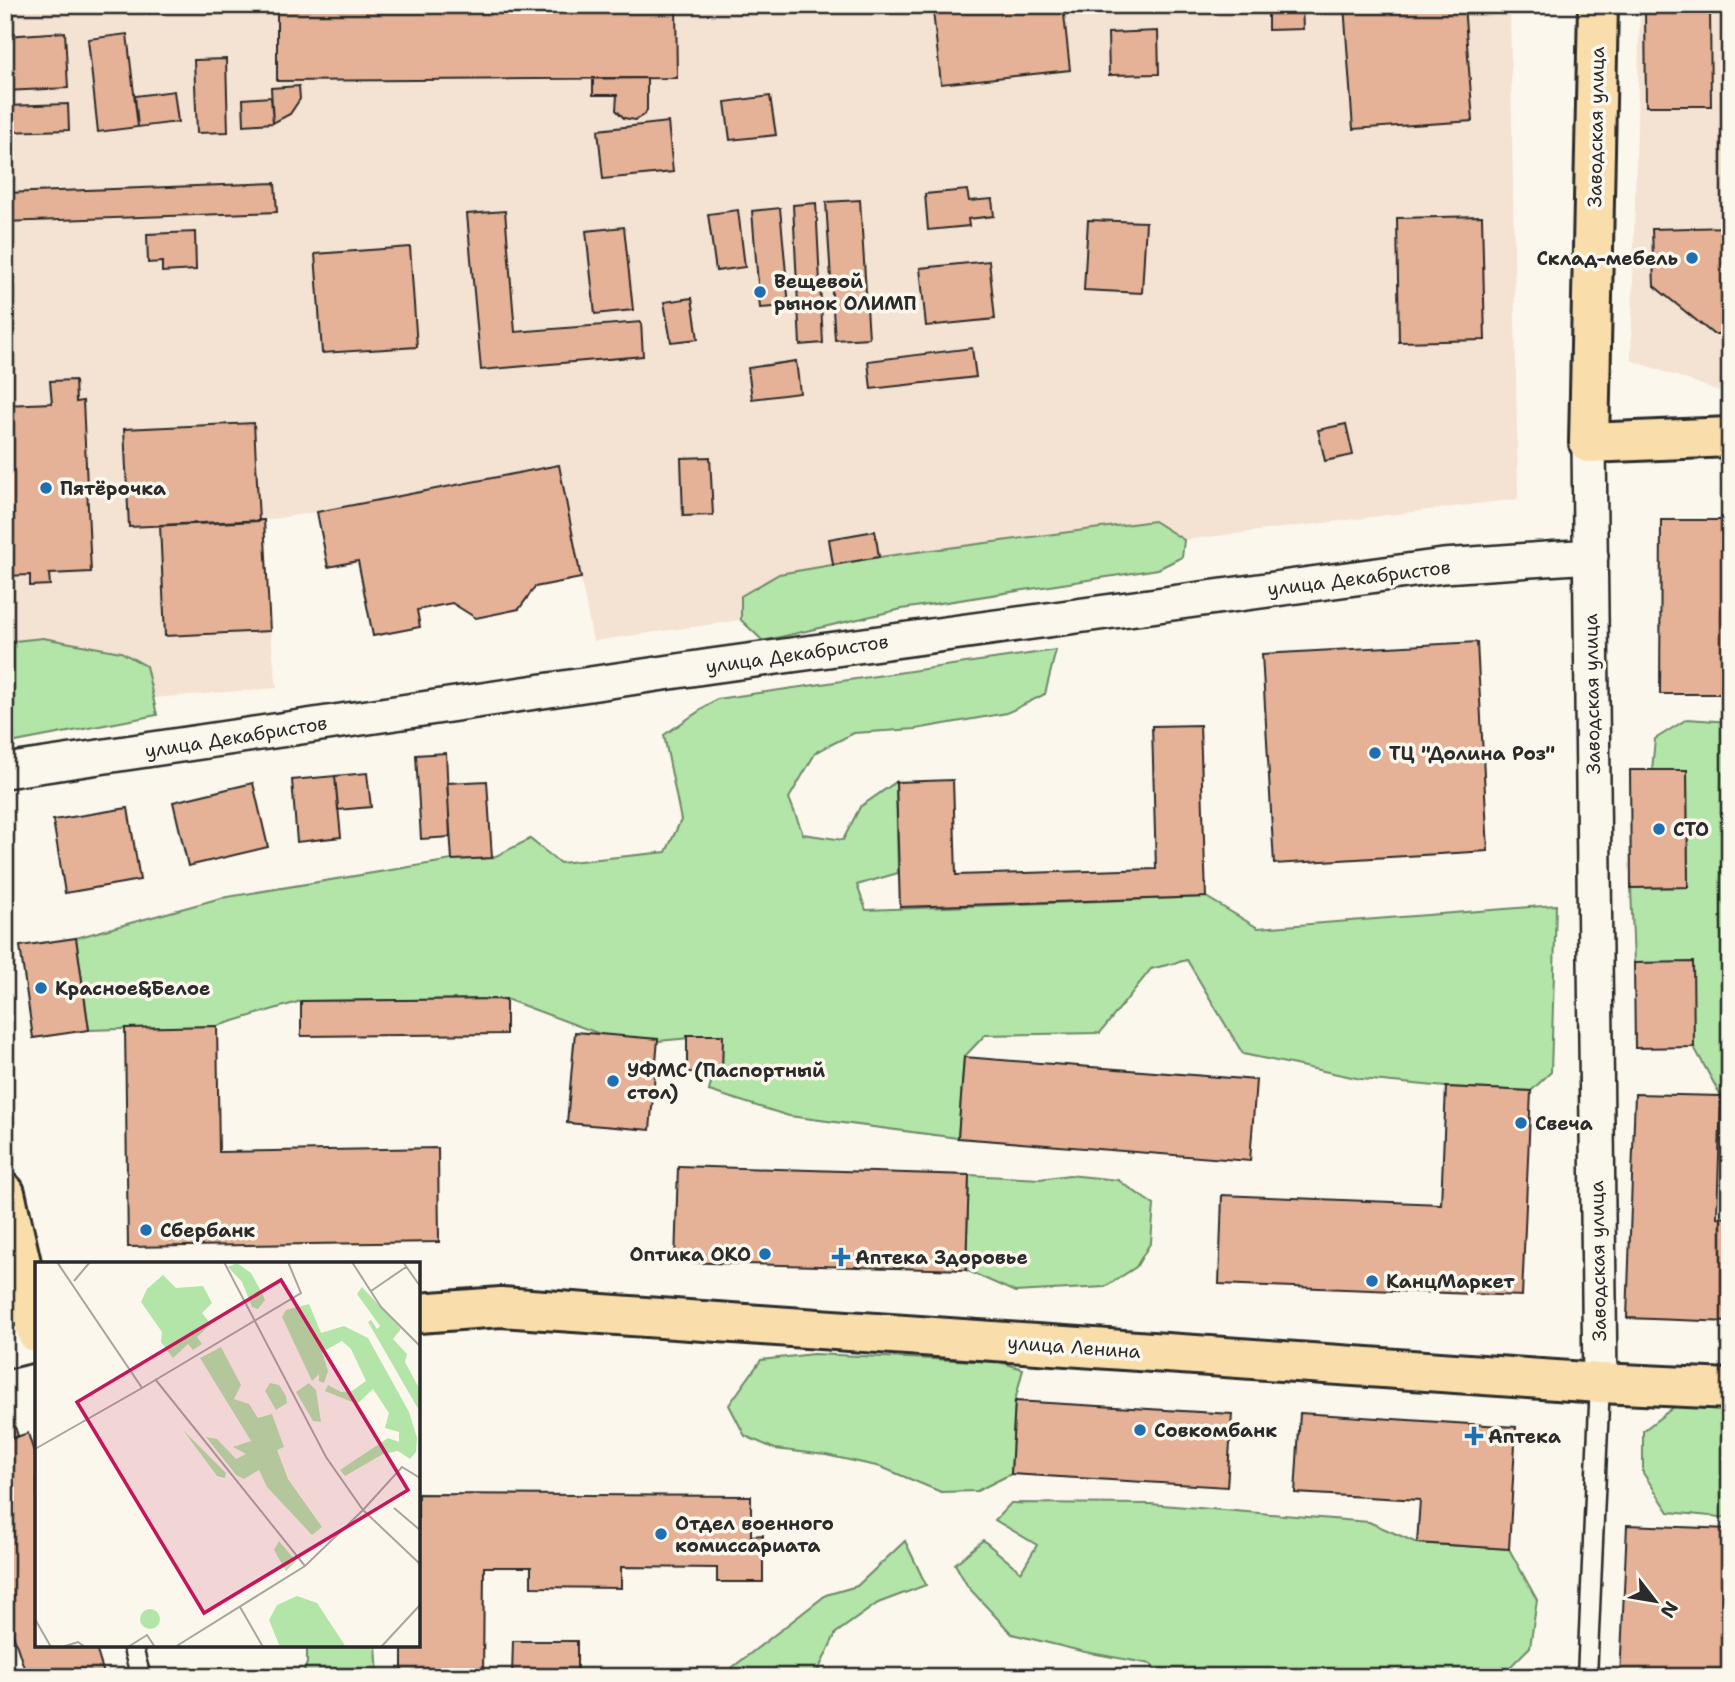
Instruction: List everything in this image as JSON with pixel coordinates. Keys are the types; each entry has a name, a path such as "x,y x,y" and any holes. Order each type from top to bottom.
{"main road":[{"name":"Заводская улица","path":"1589,443 1598,5"},
{"path":"1589,443 1730,437"},
{"path":"5,1193 35,1324"},
{"name":"улица Ленина","path":"420,1313 501,1307 1600,1383 1730,1389"},
{"path":"5,1349 35,1342"}],"street":[{"name":"Заводская улица","path":"1589,443 1600,1383"},
{"name":"улица Декабристов","path":"5,771 710,666 1443,566 1591,556"}],"lane":[{"path":"1587,1677 1600,1383"},
{"path":"133,1647 141,1677"}],"shaded area":[{"name":"Вещевой рынок ОЛИМП","path":"5,5 1510,5 1518,499 1184,540 1154,521 879,557 833,565 742,596 741,620 593,641 558,465 265,520 270,631 277,688 153,698 146,666 43,638 5,642"},
{"path":"1640,5 1730,5 1730,391 1722,392 1631,360"}],"green space":[{"path":"1154,521 1184,540 1182,557 1158,569 902,609 763,641 741,620 741,596 779,574 879,557"},
{"path":"43,638 121,652 146,666 157,715 5,744 5,642"},
{"path":"1056,650 1045,694 1007,713 916,729 854,733 816,752 789,798 803,834 843,840 860,807 896,782 898,873 857,885 866,910 1206,897 1258,928 1556,905 1551,1072 1531,1091 1446,1087 1361,1079 1243,1054 1187,960 1151,969 1100,1033 985,1035 964,1057 958,1138 789,1116 709,1091 722,1035 627,1044 506,999 301,1001 217,1026 89,1030 76,938 221,898 452,860 492,858 530,839 560,863 666,852 681,820 664,735 717,699"},
{"path":"1687,719 1730,722 1730,1094 1721,1096 1694,1047 1634,963 1631,888 1688,887 1687,771 1652,770 1655,739"},
{"path":"969,1175 1040,1179 1069,1175 1118,1180 1154,1205 1151,1242 1136,1267 1105,1287 1015,1292 966,1270"},
{"path":"813,1354 1000,1362 1023,1369 1015,1401 1011,1474 977,1491 941,1492 881,1467 826,1455 775,1449 745,1436 729,1405 761,1360"},
{"path":"1730,1401 1730,1518 1669,1512 1643,1473 1643,1431 1679,1403"},
{"path":"1011,1503 1150,1504 1369,1522 1417,1543 1509,1549 1537,1600 1530,1647 1500,1677 1159,1677 1151,1664 1085,1652 1012,1634 968,1587 955,1564 983,1540 1021,1572 1037,1545 995,1520"},
{"path":"905,1541 926,1585 878,1603 836,1633 815,1677 720,1677 826,1595 857,1586"},
{"path":"307,1647 376,1647 378,1677 302,1677 307,1663"}],"building":[{"path":"277,5 676,5 677,78 277,81"},
{"path":"991,5 1063,5 1070,70 941,84 933,11"},
{"path":"1268,5 1302,5 1303,29 1268,30"},
{"path":"1344,5 1464,5 1473,121 1353,129"},
{"path":"1710,9 1711,106 1646,106 1645,10"},
{"path":"1158,31 1159,74 1109,75 1108,33"},
{"path":"65,32 68,88 5,91 5,36"},
{"path":"127,34 138,127 98,132 88,39"},
{"path":"226,59 228,132 197,133 194,60"},
{"path":"593,78 647,78 645,114 635,120 624,118 616,110 617,95 593,95"},
{"path":"299,86 300,99 290,114 273,123 271,88"},
{"path":"174,91 178,122 138,127 135,96"},
{"path":"770,96 776,135 730,140 725,102"},
{"path":"271,97 273,123 244,125 243,99"},
{"path":"68,104 69,130 5,132 5,106"},
{"path":"668,122 673,172 603,179 598,130"},
{"path":"275,183 277,212 5,222 5,193"},
{"path":"967,190 969,201 992,199 994,216 968,219 969,226 928,230 925,194"},
{"path":"860,200 869,338 835,340 826,202"},
{"path":"816,203 823,343 800,345 793,205"},
{"path":"780,208 789,306 760,308 752,211"},
{"path":"738,210 745,267 716,271 708,214"},
{"path":"505,211 515,332 641,322 643,356 481,370 467,214"},
{"path":"1482,216 1485,340 1399,342 1397,218"},
{"path":"1088,220 1146,222 1142,293 1084,290"},
{"path":"624,227 633,310 595,314 586,231"},
{"name":"Склад-мебель","path":"1730,227 1730,334 1713,334 1654,286 1652,229"},
{"path":"195,232 196,270 162,272 162,262 148,263 147,234"},
{"path":"410,247 417,347 322,353 315,254"},
{"path":"989,261 995,319 926,326 920,268"},
{"path":"692,298 698,339 671,342 664,302"},
{"path":"972,348 976,377 871,389 868,361"},
{"path":"796,361 800,393 752,399 748,368"},
{"name":"Пятёрочка","path":"75,380 76,402 83,401 91,572 49,574 50,585 30,586 30,575 5,576 5,405 52,403 50,381"},
{"path":"254,423 259,521 129,527 124,429"},
{"path":"1346,424 1353,455 1325,461 1318,430"},
{"path":"710,457 713,515 683,516 681,458"},
{"path":"559,465 581,578 535,587 519,609 476,618 452,603 417,610 420,627 373,636 358,561 328,567 317,512"},
{"path":"264,520 270,631 165,636 160,525"},
{"path":"1661,520 1730,520 1730,694 1660,694"},
{"path":"875,531 879,557 833,565 829,539"},
{"name":"ТЦ \"Долина Роз\"","path":"1477,642 1488,851 1274,864 1262,654"},
{"path":"1200,725 1206,897 900,907 896,782 953,780 956,875 1156,869 1152,726"},
{"path":"446,753 450,837 421,839 416,755"},
{"name":"СТО","path":"1630,770 1687,770 1688,887 1631,888"},
{"path":"367,773 371,807 338,810 335,776"},
{"path":"335,776 341,837 297,842 292,780"},
{"path":"487,781 492,858 452,860 447,783"},
{"path":"253,783 268,847 188,866 173,802"},
{"path":"128,808 140,880 65,893 53,820"},
{"path":"76,938 89,1030 33,1038 20,946"},
{"path":"1693,962 1694,1047 1635,1048 1634,963"},
{"path":"506,999 506,1034 301,1036 301,1001"},
{"path":"217,1026 219,1152 438,1148 439,1242 128,1247 125,1028"},
{"name":"УФМС (Паспортный стол)","path":"575,1032 658,1039 650,1130 567,1123"},
{"path":"687,1035 723,1035 722,1073 687,1072"},
{"path":"964,1057 1256,1080 1250,1161 958,1138"},
{"path":"1446,1087 1531,1091 1522,1296 1219,1284 1222,1195 1441,1204"},
{"path":"1635,1094 1721,1096 1717,1217 1730,1218 1730,1322 1627,1318"},
{"path":"678,1166 969,1175 966,1270 675,1262"},
{"path":"1015,1401 1232,1414 1227,1487 1011,1474"},
{"path":"8,1405 18,1436 5,1441 5,1406"},
{"path":"1300,1413 1516,1427 1509,1549 1417,1543 1420,1500 1295,1493"},
{"path":"28,1433 35,1456 35,1647 96,1647 105,1677 27,1677 5,1609 5,1441"},
{"path":"420,1494 751,1496 751,1536 763,1535 763,1582 717,1582 717,1568 621,1567 621,1588 531,1587 531,1567 484,1567 483,1677 402,1677 402,1647 420,1647"},
{"path":"1627,1525 1730,1529 1730,1677 1620,1677"},
{"path":"513,1641 577,1641 577,1677 512,1677"}],"place":[{"name":"Склад-мебель","path":"1692,258"},
{"name":"Вещевой рынок ОЛИМП","path":"760,292"},
{"name":"Пятёрочка","path":"46,488"},
{"name":"ТЦ \"Долина Роз\"","path":"1375,753"},
{"name":"СТО","path":"1659,829"},
{"name":"Красное&Белое","path":"41,988"},
{"name":"УФМС (Паспортный стол)","path":"613,1081"},
{"name":"Свеча","path":"1521,1123"},
{"name":"Сбербанк","path":"146,1230"},
{"name":"Оптика ОКО","path":"765,1254"},
{"name":"Аптека Здоровье","path":"841,1257"},
{"name":"КанцМаркет","path":"1372,1281"},
{"name":"Совкомбанк","path":"1140,1430"},
{"name":"Аптека","path":"1474,1436"},
{"name":"Отдел военного комиссариата","path":"661,1534"}]}
